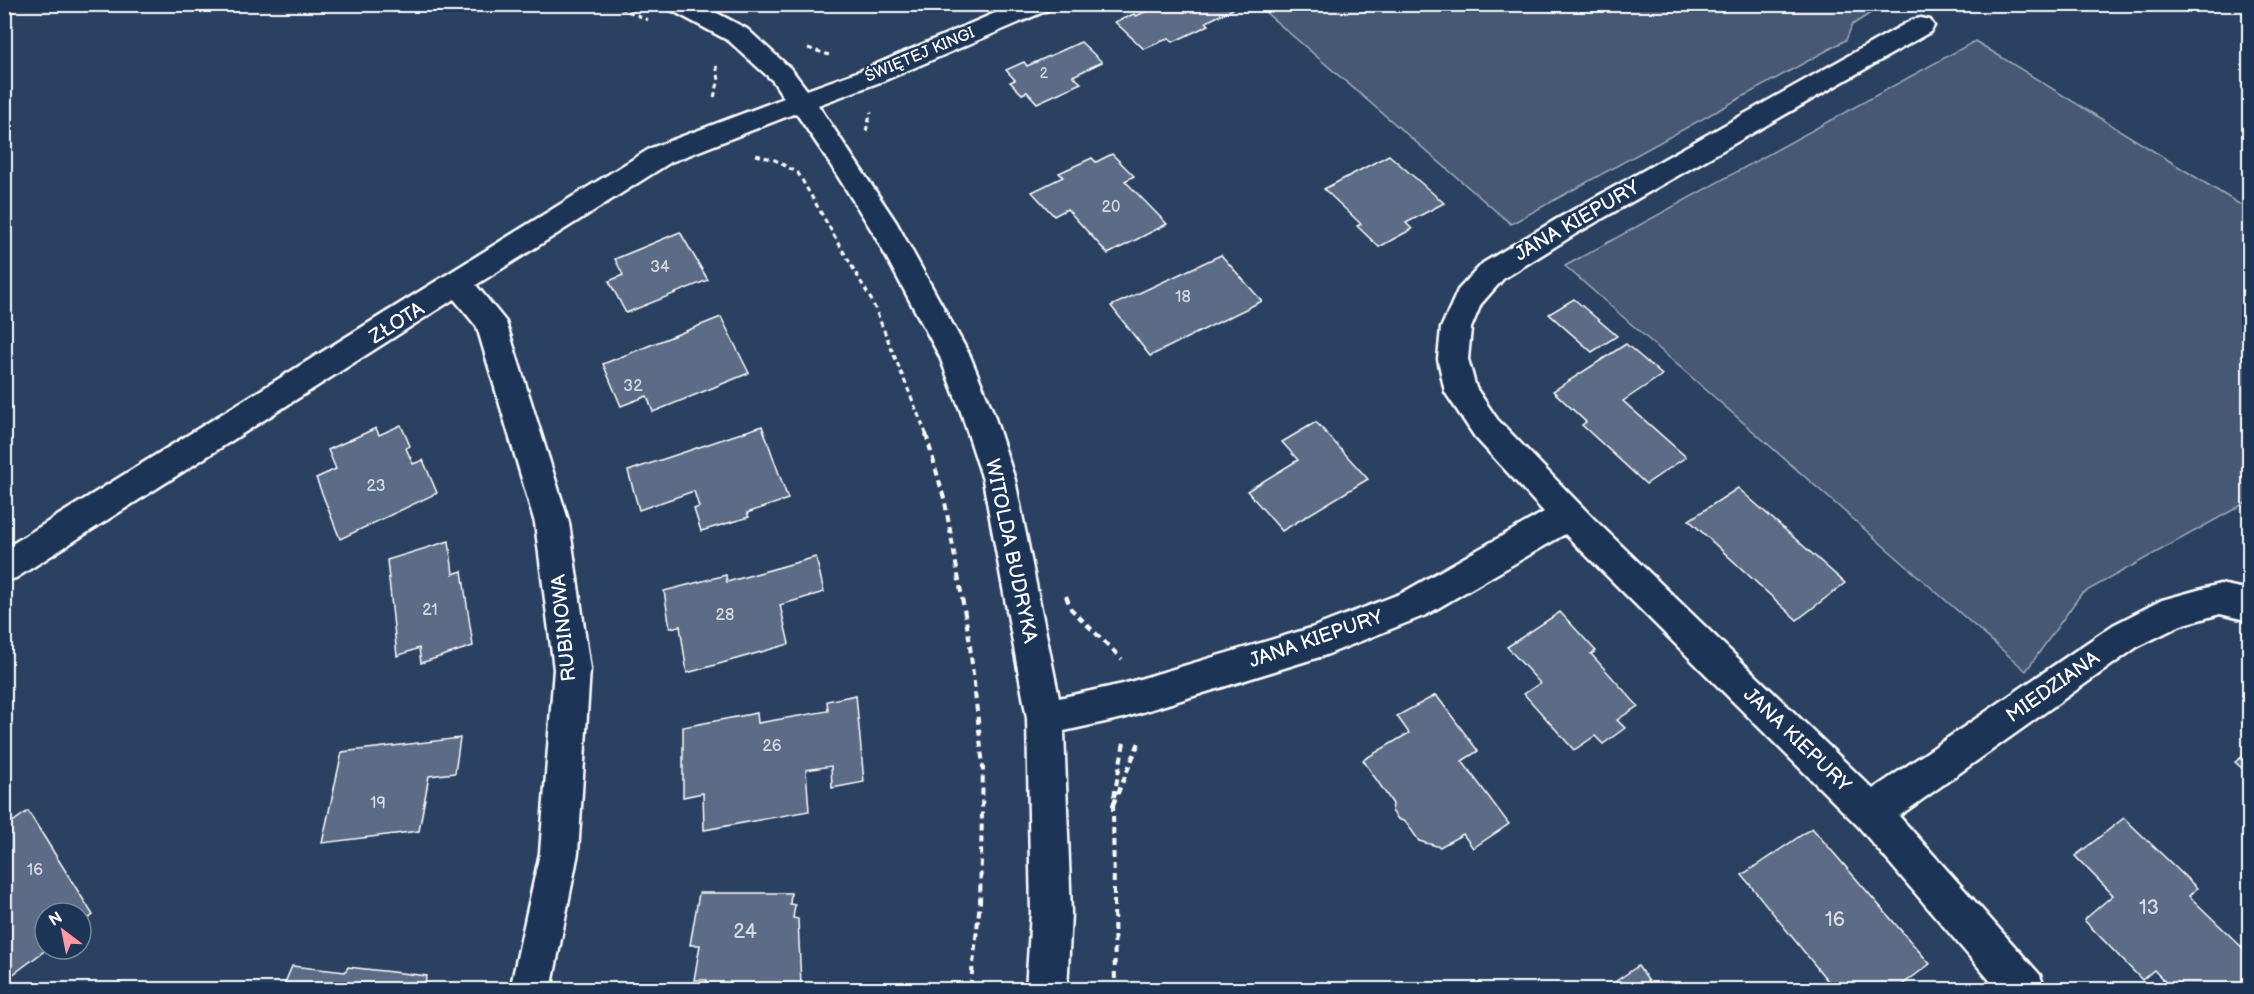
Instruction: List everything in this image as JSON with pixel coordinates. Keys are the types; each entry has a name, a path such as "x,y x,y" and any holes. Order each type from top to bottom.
{"street":[{"name":"WITOLDA BUDRYKA","path":"680,4 723,26 744,40 782,75 832,144 886,229 955,356 999,480 1045,718 1051,913 1046,990"},
{"name":"ŚWIĘTEJ KINGI","path":"800,101 874,75 1039,4"},
{"name":"JANA KIEPURY","path":"1921,26 1567,226 1493,271 1469,298 1456,328 1453,359 1461,392 1486,428 1568,515 1871,813 2025,990"},
{"name":"ZŁOTA","path":"4,567 662,155 800,101"},
{"name":"RUBINOWA","path":"458,284 491,322 552,523 573,669 559,853 530,990"},
{"name":"JANA KIEPURY","path":"1045,718 1146,695 1313,644 1414,604 1568,515"},
{"name":"MIEDZIANA","path":"1871,813 2125,636 2174,611 2220,599 2250,606"}],"path":[{"path":"612,4 653,22"},
{"path":"802,46 834,57"},
{"path":"711,57 717,65 718,80 713,103"},
{"path":"798,173 872,301 924,425 945,502 969,637 983,767 980,903 970,990"},
{"path":"1115,990 1113,805 1126,730"},
{"path":"1113,805 1143,733"}],"shaded area":[{"path":"1257,5 1883,5 1852,25 1846,40 1511,224"},
{"path":"1975,41 2249,210 2249,501 2081,594 2026,671 1565,266"}],"building":[{"path":"1161,4 1228,4 1233,9 1206,22 1209,25 1173,42 1169,38 1144,49 1115,22 1134,14 1136,16"},
{"path":"1081,42 1102,62 1073,76 1081,83 1037,103 1027,92 1022,94 1010,82 1015,80 1006,70 1024,62 1027,66"},
{"path":"1112,154 1134,176 1125,181 1167,224 1108,254 1067,209 1054,216 1032,192 1063,177 1059,173 1092,158 1096,162"},
{"path":"1389,155 1444,203 1406,223 1412,229 1379,247 1357,226 1361,224 1324,189"},
{"path":"680,232 708,280 626,313 609,281 623,275 615,259"},
{"path":"1221,255 1262,301 1150,356 1111,306"},
{"path":"1574,299 1617,336 1592,352 1549,314"},
{"path":"721,317 749,373 653,412 647,396 621,406 603,364"},
{"path":"1626,344 1662,375 1623,401 1686,457 1646,484 1582,425 1586,422 1553,391"},
{"path":"1316,422 1368,479 1282,531 1247,491 1298,460 1282,442"},
{"path":"401,425 410,446 406,448 413,464 423,460 437,493 340,539 316,478 336,469 328,450 376,428 379,435"},
{"path":"762,426 788,499 747,513 749,517 701,531 694,509 699,507 694,491 639,510 628,471"},
{"path":"1738,488 1845,583 1797,620 1689,520"},
{"path":"449,541 453,574 462,571 473,646 421,663 419,648 397,656 387,560"},
{"path":"816,557 824,592 780,605 789,644 687,673 680,626 670,628 664,591 726,575 727,582"},
{"path":"1560,612 1596,651 1591,654 1638,706 1617,720 1625,728 1603,744 1595,736 1574,750 1524,694 1540,683 1507,647"},
{"path":"856,695 864,782 832,788 831,766 806,770 809,811 704,830 703,793 683,797 683,727 757,713 758,723 828,711 827,701"},
{"path":"1436,695 1478,751 1462,761 1509,824 1473,848 1463,834 1440,847 1419,841 1406,822 1398,819 1392,811 1393,804 1363,760 1409,733 1397,716"},
{"path":"460,738 455,773 429,776 419,831 322,843 342,752"},
{"path":"2250,751 2250,775 2235,762"},
{"path":"28,811 84,901 33,901 33,959 4,981 4,828"},
{"path":"2124,818 2197,888 2189,896 2250,955 2250,982 2241,990 2173,990 2154,970 2142,980 2084,920 2113,895 2075,856"},
{"path":"1812,828 1930,964 1895,990 1835,990 1742,875"},
{"path":"699,893 791,893 790,904 795,905 793,918 798,919 801,985 782,990 705,990 707,980 694,980 700,945 690,945"},
{"path":"292,966 345,972 348,967 427,976 422,990 282,990"},
{"path":"1638,966 1655,990 1603,990 1625,975"}]}
